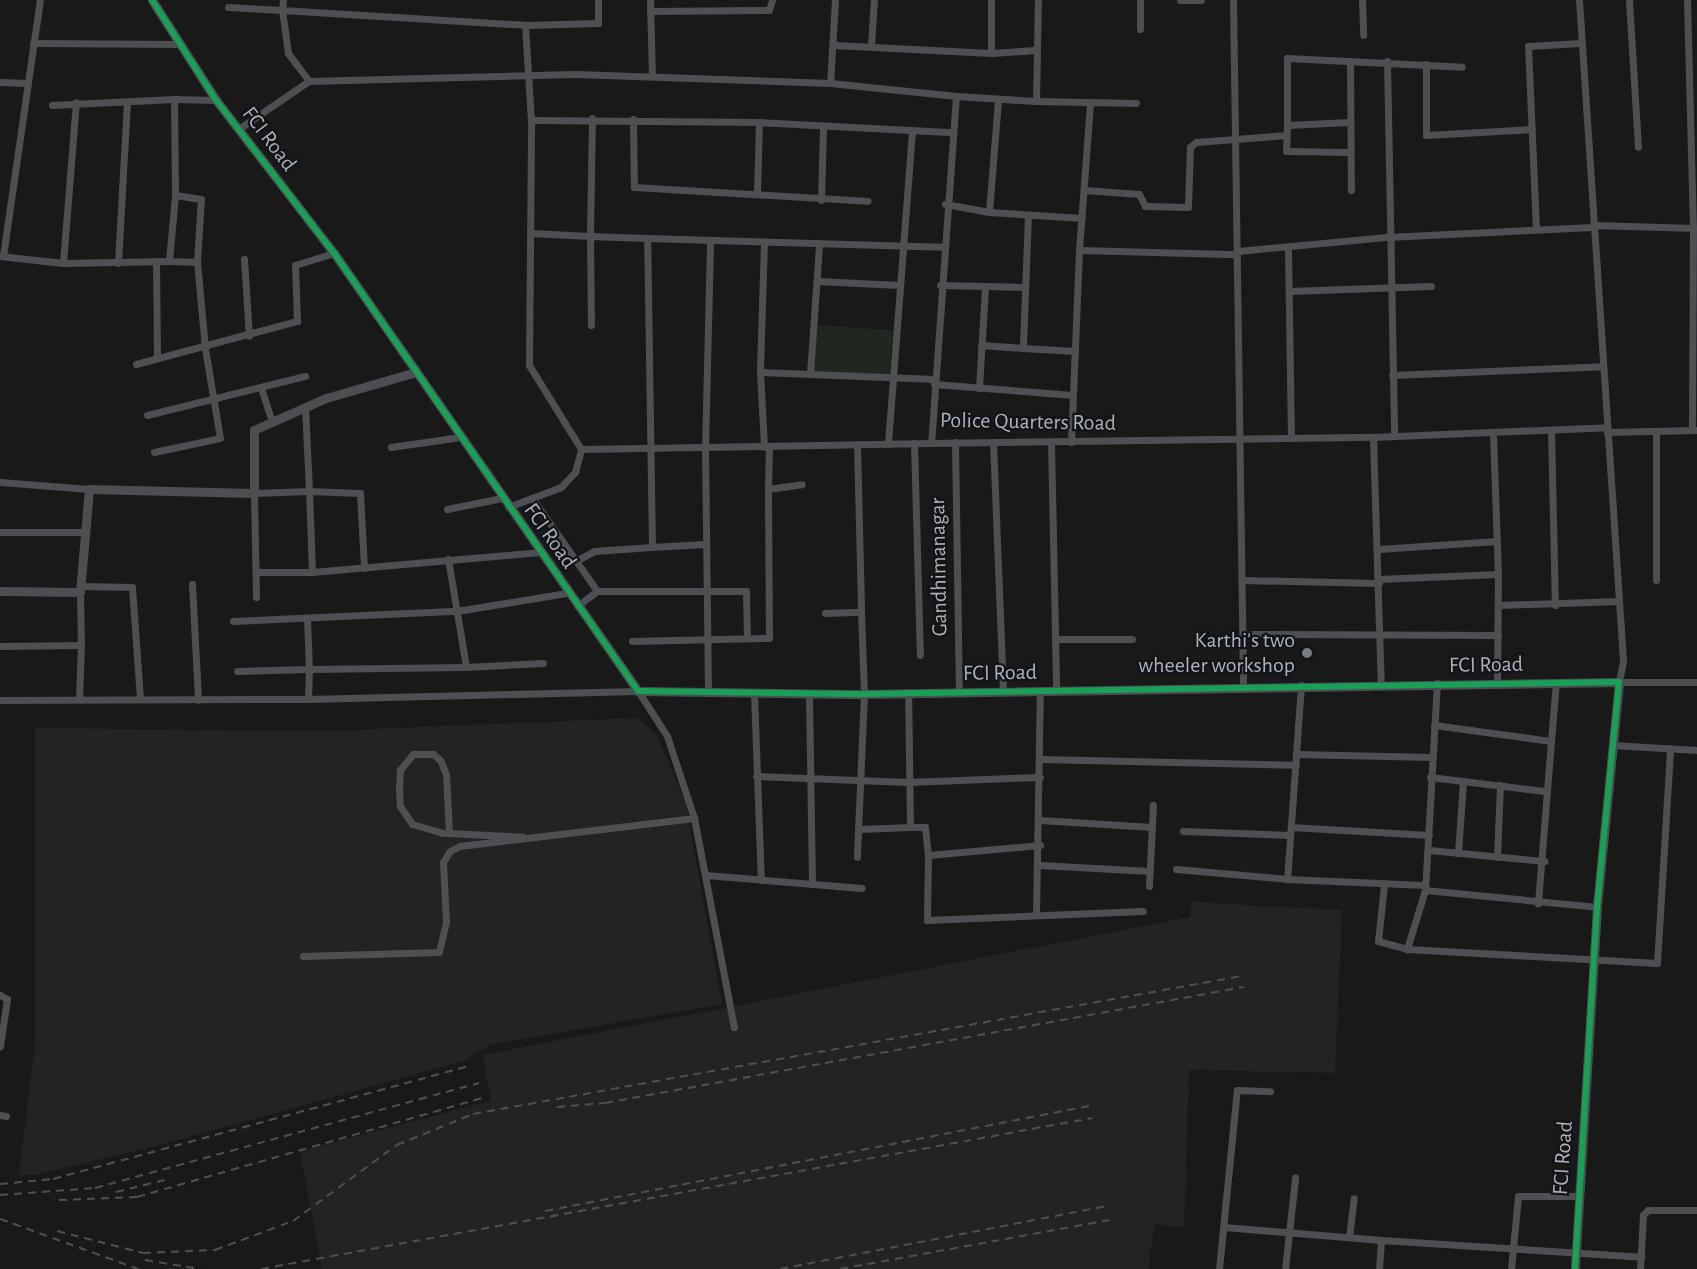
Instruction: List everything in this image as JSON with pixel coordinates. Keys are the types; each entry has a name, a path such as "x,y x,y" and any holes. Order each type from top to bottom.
{"street":[{"path":"40,0 2,256 63,263 197,262"},
{"name":"FCI Road","path":"152,0 216,100 240,128 334,253 567,593 638,691 864,694 1301,685 1620,682 1597,907 1575,1269"},
{"path":"283,0 282,10 288,53 309,81"},
{"path":"228,7 525,25 598,23 598,0"},
{"path":"650,0 652,75"},
{"path":"650,11 769,10 772,0"},
{"path":"830,84 835,0"},
{"path":"871,45 874,0"},
{"path":"991,0 991,52"},
{"path":"1036,101 1038,0"},
{"path":"1140,0 1140,29"},
{"path":"1180,0 1201,0"},
{"path":"1233,0 1237,140 1243,686"},
{"path":"1362,0 1363,35"},
{"path":"1579,0 1623,661 1620,682 1697,682"},
{"path":"1629,0 1638,147"},
{"path":"1687,0 1695,228 1695,430"},
{"path":"508,507 561,487 574,472 581,449 529,365 531,120 526,74 525,25"},
{"path":"33,43 180,44"},
{"path":"1536,229 1528,46 1581,44"},
{"path":"834,45 991,52 1036,50"},
{"path":"1350,152 1286,152 1287,58 1387,61 1461,67"},
{"path":"1350,61 1351,190"},
{"path":"1387,61 1387,237 1394,436"},
{"path":"1688,61 1697,61"},
{"path":"1426,64 1426,135 1532,129"},
{"path":"240,128 309,81 526,74 652,75 830,84 998,100 1136,103"},
{"path":"0,82 27,83"},
{"name":"Police Quarters Road","path":"956,96 945,204 931,443 1695,430"},
{"path":"169,261 175,195 174,99"},
{"path":"52,105 174,99 216,100"},
{"path":"989,212 998,100"},
{"path":"1071,442 1079,250 1090,102"},
{"path":"63,263 76,103"},
{"path":"118,263 127,103"},
{"path":"531,120 592,118 759,122 824,128 953,132"},
{"path":"591,325 592,118"},
{"path":"633,119 634,187 757,193 821,200 868,201"},
{"path":"757,193 759,122"},
{"path":"1287,125 1350,122"},
{"path":"821,200 824,128"},
{"path":"888,443 891,378 912,132"},
{"path":"1084,190 1139,194 1144,206 1188,207 1190,147 1196,142 1287,135"},
{"path":"154,452 220,438 205,348 197,262 201,199 175,195"},
{"path":"945,204 989,212 1082,218"},
{"path":"1023,348 1028,215"},
{"path":"1079,250 1237,252 1387,237 1593,226 1695,228"},
{"path":"530,233 710,241 942,247"},
{"path":"647,238 652,547"},
{"path":"708,692 705,449 710,241"},
{"path":"632,641 769,638 767,447 760,372 764,242"},
{"path":"810,374 819,244"},
{"path":"1288,248 1291,438"},
{"path":"136,364 205,348 297,321 295,265 334,253"},
{"path":"244,259 249,336"},
{"path":"156,261 157,358"},
{"path":"817,281 899,285"},
{"path":"940,285 1025,287"},
{"path":"979,388 985,286"},
{"path":"1289,291 1431,286"},
{"path":"981,345 1075,351"},
{"path":"1392,375 1603,366"},
{"path":"256,597 254,430 305,407 416,372"},
{"path":"760,372 891,378 1073,395"},
{"path":"147,415 305,376"},
{"path":"261,388 272,421"},
{"path":"305,407 312,572"},
{"path":"1551,431 1555,605"},
{"path":"1656,431 1656,580"},
{"path":"1493,433 1498,574 1497,683"},
{"path":"391,447 460,437"},
{"path":"1373,437 1379,549 1382,686"},
{"name":"Gandhimanagar","path":"956,442 959,691"},
{"path":"993,442 1003,691"},
{"path":"1051,442 1056,690"},
{"path":"914,443 920,655"},
{"path":"581,449 651,451 931,443"},
{"path":"857,444 864,694 857,857"},
{"path":"0,482 89,489 360,493 364,568"},
{"path":"768,489 802,484"},
{"path":"79,699 81,589 89,489"},
{"path":"447,509 502,498"},
{"path":"532,498 597,591"},
{"path":"0,532 85,532"},
{"path":"1379,549 1497,541"},
{"path":"576,561 594,551 705,544"},
{"path":"256,572 312,572 540,552"},
{"path":"448,559 466,667"},
{"path":"1242,580 1379,581 1498,574"},
{"path":"192,584 198,700"},
{"path":"0,591 132,587 140,698"},
{"path":"577,606 597,591 746,591 747,638"},
{"path":"233,621 457,611 567,593"},
{"path":"1498,605 1555,605 1619,601"},
{"path":"825,613 861,612"},
{"path":"307,618 308,699"},
{"path":"1243,634 1498,635"},
{"path":"1055,639 1132,639"},
{"path":"0,646 81,645"},
{"path":"237,671 466,667 543,663"},
{"path":"1538,903 1544,861 1544,790 1556,682"},
{"path":"1407,949 1425,887 1430,850 1430,777 1437,683"},
{"path":"1287,879 1301,685"},
{"path":"1036,914 1040,865 1040,690"},
{"path":"0,699 308,699 638,691 667,736 694,818 734,1027"},
{"path":"908,692 910,827"},
{"path":"754,693 761,880"},
{"path":"809,693 812,884"},
{"path":"1434,725 1551,741"},
{"path":"1612,745 1697,750"},
{"path":"1384,885 1378,941 1407,949 1594,962 1657,963 1670,748"},
{"path":"449,833 443,767 433,754 413,754 400,770 400,806 412,824 449,833 526,837"},
{"path":"1296,754 1432,757"},
{"path":"1040,759 1296,765"},
{"path":"756,776 908,782 1040,777"},
{"path":"1430,777 1544,790"},
{"path":"1458,853 1463,781"},
{"path":"1497,857 1500,785"},
{"path":"1149,886 1153,805"},
{"path":"303,956 439,952 446,922 445,856 460,846 694,818"},
{"path":"1040,820 1152,827"},
{"path":"859,829 925,827 928,855 927,920 1143,911"},
{"path":"1183,831 1430,835"},
{"path":"928,855 1040,845"},
{"path":"1430,850 1544,861"},
{"path":"1040,865 1150,872"},
{"path":"1176,869 1287,879 1425,887 1538,903 1597,907"},
{"path":"706,875 861,888"},
{"path":"0,995 7,999 0,1046"},
{"path":"1219,1269 1237,1090 1270,1090"},
{"path":"1285,1269 1295,1178"},
{"path":"1511,1269 1518,1196 1578,1196"},
{"path":"1349,1238 1354,1198"},
{"path":"1640,1269 1643,1215 1648,1210 1697,1210"},
{"path":"1224,1227 1512,1250 1641,1257"},
{"path":"1379,1269 1381,1240"}],"shaded area":[{"path":"817,325 893,330 890,377 814,372"},
{"path":"637,718 657,735 685,801 722,1004 489,1045 464,1061 160,1145 35,1175 19,1175 35,1044 35,728 324,731"},
{"path":"1192,902 1342,910 1335,1073 1189,1070 1184,1227 1154,1224 1149,1269 322,1269 300,1151 491,1101 483,1055 1190,917"}],"railway":[{"path":"57,1231 143,1253 215,1250 293,1221 397,1145 473,1114 1242,976"},
{"path":"557,1107 605,1103 1244,987"},
{"path":"0,1184 53,1179 472,1065"},
{"path":"0,1195 95,1188 479,1083"},
{"path":"59,1200 137,1197 483,1098"},
{"path":"545,1211 1089,1106"},
{"path":"261,1269 1092,1118"},
{"path":"116,1192 168,1179"},
{"path":"780,1269 1107,1206"},
{"path":"0,1219 138,1269"},
{"path":"840,1269 1110,1220"},
{"path":"145,1260 200,1269"}],"cycle path":[{"path":"152,0 216,100 334,253 638,691 864,694 1619,682 1597,907 1575,1269"}],"place":[{"name":"Karthi's two wheeler workshop","path":"1307,653"}]}
